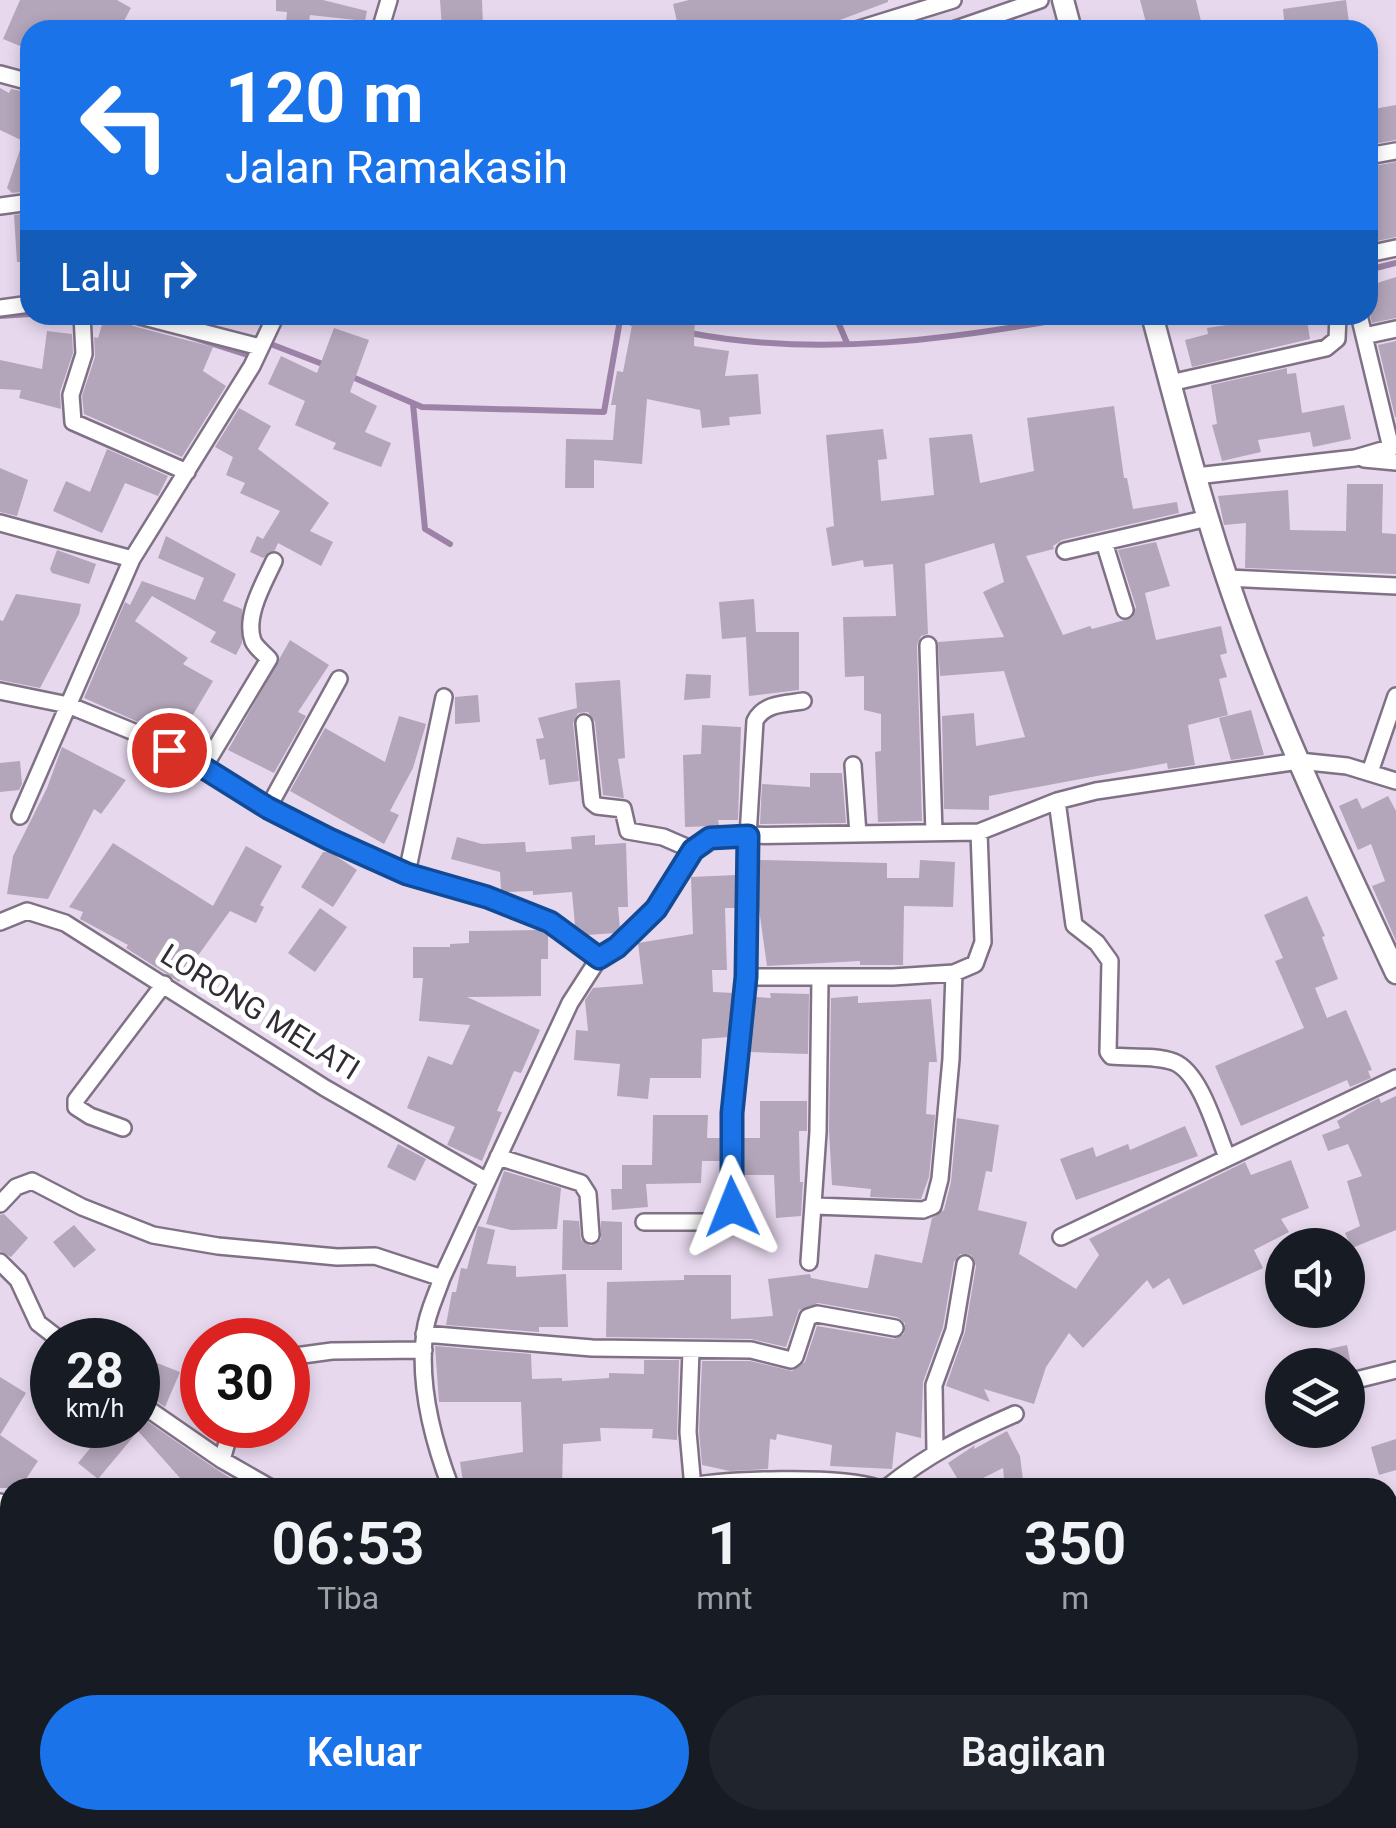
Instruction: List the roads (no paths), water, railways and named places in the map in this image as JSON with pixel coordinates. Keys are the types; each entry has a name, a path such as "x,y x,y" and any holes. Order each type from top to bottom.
{"street":[{"path":"888,20 953,0"},
{"path":"982,20 1040,0"},
{"path":"82,325 84,354 72,394 73,422 187,472"},
{"path":"174,325 260,348"},
{"path":"20,816 132,560 252,366 271,325"},
{"path":"1155,325 1228,578 1300,761 1396,973"},
{"path":"1170,383 1326,348 1337,339 1338,325"},
{"path":"1196,476 1395,452 1362,325"},
{"path":"1364,336 1396,330"},
{"path":"1066,551 1208,518"},
{"path":"0,523 132,560"},
{"path":"1104,542 1125,610"},
{"path":"204,768 269,659 254,646 251,632 254,610 274,561"},
{"path":"1228,578 1396,586"},
{"path":"928,645 934,833"},
{"path":"268,808 339,679"},
{"path":"0,691 68,705 134,732 204,768 268,808 407,874 487,897 550,922 599,958"},
{"path":"1370,772 1396,696"},
{"path":"407,874 444,697"},
{"path":"644,1222 713,1221 730,1212 732,1113 746,977 755,721 760,711 768,707 803,701"},
{"path":"584,722 592,802 623,809 628,832 663,838 693,850"},
{"path":"448,1478 433,1430 424,1342 442,1278 570,1003 599,958 617,947 656,909 693,850 710,838 979,832 1096,791 1300,761 1324,762 1396,781"},
{"path":"854,764 858,834"},
{"path":"1057,802 1074,925 1097,942 1110,961 1108,1052 1111,1056 1162,1060 1182,1067 1196,1083 1227,1157"},
{"path":"746,977 954,973 975,964 982,950 979,832"},
{"name":"LORONG MELATI","path":"0,922 27,910 65,922 325,1088 488,1181"},
{"path":"815,1206 923,1210 933,1206 940,1179 952,1059 954,973"},
{"path":"808,1262 815,1206 820,978"},
{"path":"123,1128 90,1116 76,1106 76,1100 164,984"},
{"path":"1062,1237 1396,1078"},
{"path":"498,1157 580,1183 588,1194 591,1235"},
{"path":"0,1204 22,1183 32,1181 82,1207 154,1235 218,1246 337,1257 374,1256 442,1278"},
{"path":"0,1262 18,1280 36,1318"},
{"path":"935,1452 934,1385 954,1330 965,1264"},
{"path":"310,1354 424,1342 751,1350 794,1360 804,1322 817,1314 895,1328"},
{"path":"689,1478 690,1351"},
{"path":"1365,1378 1396,1370"},
{"path":"900,1478 935,1452 1015,1414"},
{"path":"160,1417 251,1478"},
{"path":"222,1460 225,1448"}],"waterway":[{"path":"1378,268 1396,263"},
{"path":"0,316 20,315"},
{"path":"350,376 422,407 604,412 619,325"},
{"path":"839,325 847,343"},
{"path":"690,333 837,345 937,338 1023,325"},
{"path":"188,336 257,358"},
{"path":"268,343 325,365"},
{"path":"413,404 425,529 450,544"}]}
